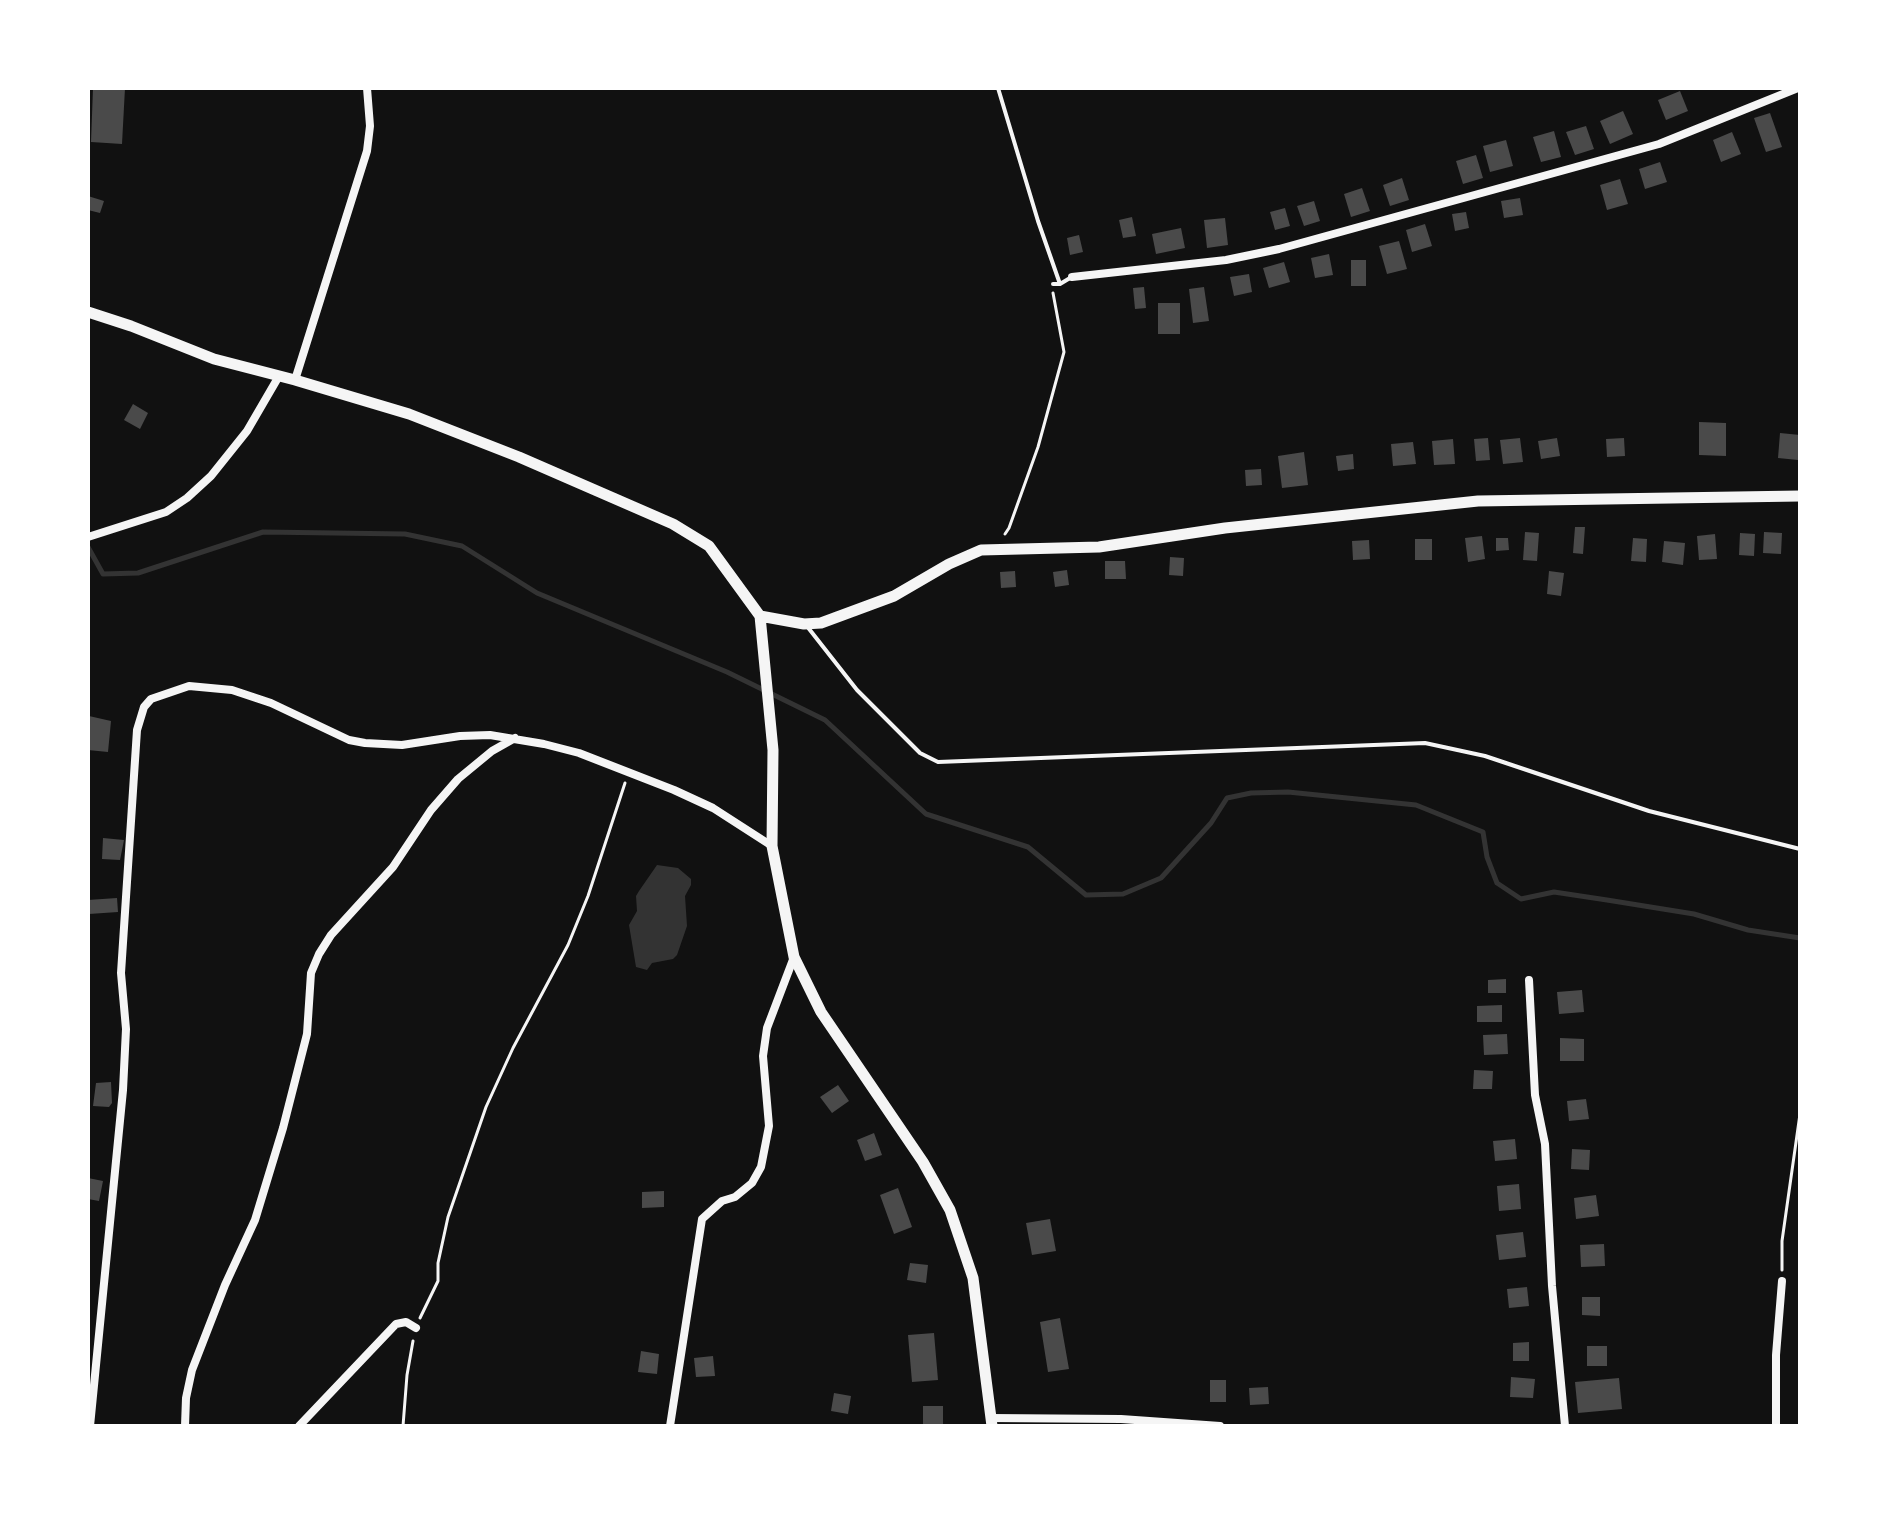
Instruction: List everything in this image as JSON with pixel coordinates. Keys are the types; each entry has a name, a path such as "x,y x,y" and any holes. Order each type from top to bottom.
{"street":[{"path":"295,380 367,151 370,126 367,88"},
{"path":"1072,277 1226,260 1279,249 1659,144 1798,88"},
{"path":"88,312 214,359 409,414 519,457 673,524 709,546 760,616 773,750 772,846 794,957 821,1012 923,1162 950,1210 973,1278 992,1422 1121,1419 1220,1426"},
{"path":"91,537 166,512 187,498 211,476 247,431 279,376"},
{"path":"760,616 804,624 821,623 894,596 949,564 981,550 1099,547 1225,528 1478,501 1800,496"},
{"path":"90,1426 123,1090 126,1029 121,973 137,730 144,707 151,699 176,688 214,687 253,696 349,740 365,743 402,745 460,736 516,738 579,753 629,772 713,808 772,846"},
{"path":"185,1426 186,1398 192,1370 225,1285 255,1220 283,1128 307,1034 311,973 319,954 350,913 393,867 449,789 492,751 516,738"},
{"path":"670,1426 702,1219 722,1201 735,1197 752,1183 761,1167 769,1126 763,1056 767,1028 794,957"},
{"path":"1529,980 1535,1095 1545,1144 1552,1286 1565,1426"},
{"path":"1776,1426 1776,1355 1782,1281"},
{"path":"299,1426 396,1324 406,1322 416,1328"}],"lane":[{"path":"998,88 1060,284"},
{"path":"1053,284 1060,284 1072,277"},
{"path":"804,624 857,690 920,753 938,762 1425,743 1485,756 1649,811 1800,849"}],"path":[{"path":"992,550 1009,528 1038,447 1064,352 1053,284"},
{"path":"403,1426 407,1375 416,1328 438,1281 438,1263 448,1217 486,1107 513,1048 568,945 588,896 609,823 629,772"},
{"path":"1782,1281 1782,1241 1800,1114"}],"shaded area":[{"path":"657,865 678,868 691,879 691,885 685,896 687,926 677,955 673,959 652,963 647,970 636,967 629,925 637,911 636,896"}],"building":[{"path":"93,88 125,88 122,144 91,142"},
{"path":"1680,91 1688,111 1666,120 1658,100"},
{"path":"1623,111 1633,134 1610,144 1600,121"},
{"path":"1770,113 1782,147 1766,152 1754,118"},
{"path":"1586,126 1594,149 1575,155 1566,132"},
{"path":"1554,131 1561,157 1541,162 1533,137"},
{"path":"1732,132 1741,154 1721,162 1713,140"},
{"path":"1506,140 1513,166 1490,172 1483,146"},
{"path":"1476,155 1483,178 1463,184 1456,161"},
{"path":"1660,162 1667,182 1645,189 1639,169"},
{"path":"1402,178 1409,200 1390,206 1383,185"},
{"path":"1620,179 1628,204 1607,210 1600,185"},
{"path":"1362,188 1370,211 1351,217 1344,194"},
{"path":"88,196 104,201 100,213 88,210"},
{"path":"1520,198 1523,215 1504,218 1501,201"},
{"path":"1314,201 1320,221 1304,226 1297,206"},
{"path":"1285,208 1290,226 1275,230 1270,212"},
{"path":"1466,212 1469,228 1455,231 1452,214"},
{"path":"1132,217 1136,236 1123,238 1119,220"},
{"path":"1225,218 1228,245 1207,248 1204,220"},
{"path":"1425,224 1432,246 1412,252 1406,230"},
{"path":"1181,228 1185,248 1156,254 1152,234"},
{"path":"1079,235 1083,252 1070,255 1067,238"},
{"path":"1399,241 1407,269 1387,274 1379,246"},
{"path":"1329,254 1333,275 1315,278 1311,258"},
{"path":"1351,260 1366,260 1366,286 1351,286"},
{"path":"1284,262 1290,282 1269,288 1263,268"},
{"path":"1249,274 1252,292 1234,296 1230,277"},
{"path":"1144,287 1146,308 1135,309 1133,288"},
{"path":"1204,287 1209,321 1193,323 1189,289"},
{"path":"1158,303 1180,303 1180,334 1158,334"},
{"path":"133,404 148,413 140,429 124,420"},
{"path":"1699,422 1726,423 1726,456 1699,455"},
{"path":"1780,433 1800,435 1798,460 1778,458"},
{"path":"1488,438 1490,460 1476,461 1474,439"},
{"path":"1520,438 1523,462 1503,464 1500,440"},
{"path":"1557,438 1560,456 1541,459 1538,441"},
{"path":"1624,438 1625,456 1607,457 1606,439"},
{"path":"1453,439 1455,464 1434,465 1432,441"},
{"path":"1413,442 1416,464 1393,466 1391,444"},
{"path":"1304,452 1308,485 1282,488 1278,456"},
{"path":"1353,454 1354,469 1338,471 1336,456"},
{"path":"1261,469 1262,485 1246,486 1245,470"},
{"path":"1575,527 1585,527 1583,554 1573,553"},
{"path":"1525,532 1539,533 1537,561 1523,560"},
{"path":"1764,532 1782,533 1781,554 1763,553"},
{"path":"1740,533 1755,534 1754,556 1739,555"},
{"path":"1715,534 1717,559 1699,560 1697,536"},
{"path":"1482,536 1485,559 1468,562 1465,538"},
{"path":"1496,538 1508,538 1509,550 1496,551"},
{"path":"1633,538 1647,539 1646,562 1631,561"},
{"path":"1415,539 1432,539 1432,560 1415,560"},
{"path":"1369,540 1370,559 1353,560 1352,541"},
{"path":"1664,541 1685,543 1683,565 1662,562"},
{"path":"1170,557 1184,558 1183,576 1169,575"},
{"path":"1105,561 1125,561 1126,579 1105,579"},
{"path":"1067,570 1069,585 1055,587 1053,572"},
{"path":"1015,571 1016,587 1001,588 1000,572"},
{"path":"1549,571 1564,573 1561,596 1547,594"},
{"path":"89,716 111,721 108,752 88,750"},
{"path":"103,838 124,840 120,860 102,859"},
{"path":"117,898 118,912 89,914 88,900"},
{"path":"1506,979 1506,993 1488,993 1488,980"},
{"path":"1582,990 1584,1012 1559,1014 1557,992"},
{"path":"1502,1005 1502,1022 1477,1022 1477,1006"},
{"path":"1507,1034 1508,1054 1484,1055 1483,1035"},
{"path":"1560,1038 1584,1039 1584,1061 1560,1061"},
{"path":"1474,1070 1493,1071 1492,1089 1473,1089"},
{"path":"111,1082 112,1103 109,1107 93,1106 96,1083"},
{"path":"838,1085 849,1101 832,1113 820,1097"},
{"path":"1586,1099 1589,1119 1569,1121 1567,1101"},
{"path":"874,1133 882,1155 865,1161 857,1140"},
{"path":"1515,1139 1517,1159 1495,1161 1493,1141"},
{"path":"1572,1149 1590,1150 1589,1170 1571,1169"},
{"path":"88,1178 103,1181 99,1201 88,1199"},
{"path":"1519,1184 1521,1209 1499,1211 1497,1186"},
{"path":"898,1188 912,1227 894,1234 880,1195"},
{"path":"664,1191 664,1207 642,1208 642,1192"},
{"path":"1596,1195 1599,1216 1576,1219 1574,1198"},
{"path":"1050,1219 1056,1251 1032,1255 1026,1223"},
{"path":"1523,1232 1526,1257 1499,1260 1496,1235"},
{"path":"1604,1244 1605,1266 1581,1267 1580,1245"},
{"path":"910,1263 928,1265 926,1283 907,1280"},
{"path":"1527,1287 1529,1306 1509,1308 1507,1289"},
{"path":"1582,1297 1600,1297 1600,1316 1582,1315"},
{"path":"1060,1318 1069,1369 1048,1372 1040,1322"},
{"path":"934,1333 938,1380 912,1382 908,1335"},
{"path":"1529,1342 1529,1361 1513,1361 1513,1343"},
{"path":"1587,1346 1607,1346 1607,1366 1587,1366"},
{"path":"641,1351 659,1354 657,1374 638,1372"},
{"path":"713,1356 715,1376 696,1377 694,1358"},
{"path":"1511,1377 1535,1379 1533,1398 1510,1397"},
{"path":"1619,1378 1622,1409 1578,1413 1575,1382"},
{"path":"1210,1380 1226,1380 1226,1402 1210,1402"},
{"path":"1268,1387 1269,1404 1250,1405 1249,1388"},
{"path":"834,1393 851,1396 848,1414 831,1411"},
{"path":"923,1406 943,1406 943,1426 923,1426"}],"waterway":[{"path":"88,547 103,574 138,573 263,532 405,534 462,546 537,593 727,672 825,720 926,814 1028,847 1086,895 1123,894 1161,878 1211,823 1227,798 1251,793 1288,792 1416,805 1483,832 1487,857 1497,883 1521,899 1554,892 1694,914 1748,930 1800,938"}]}
